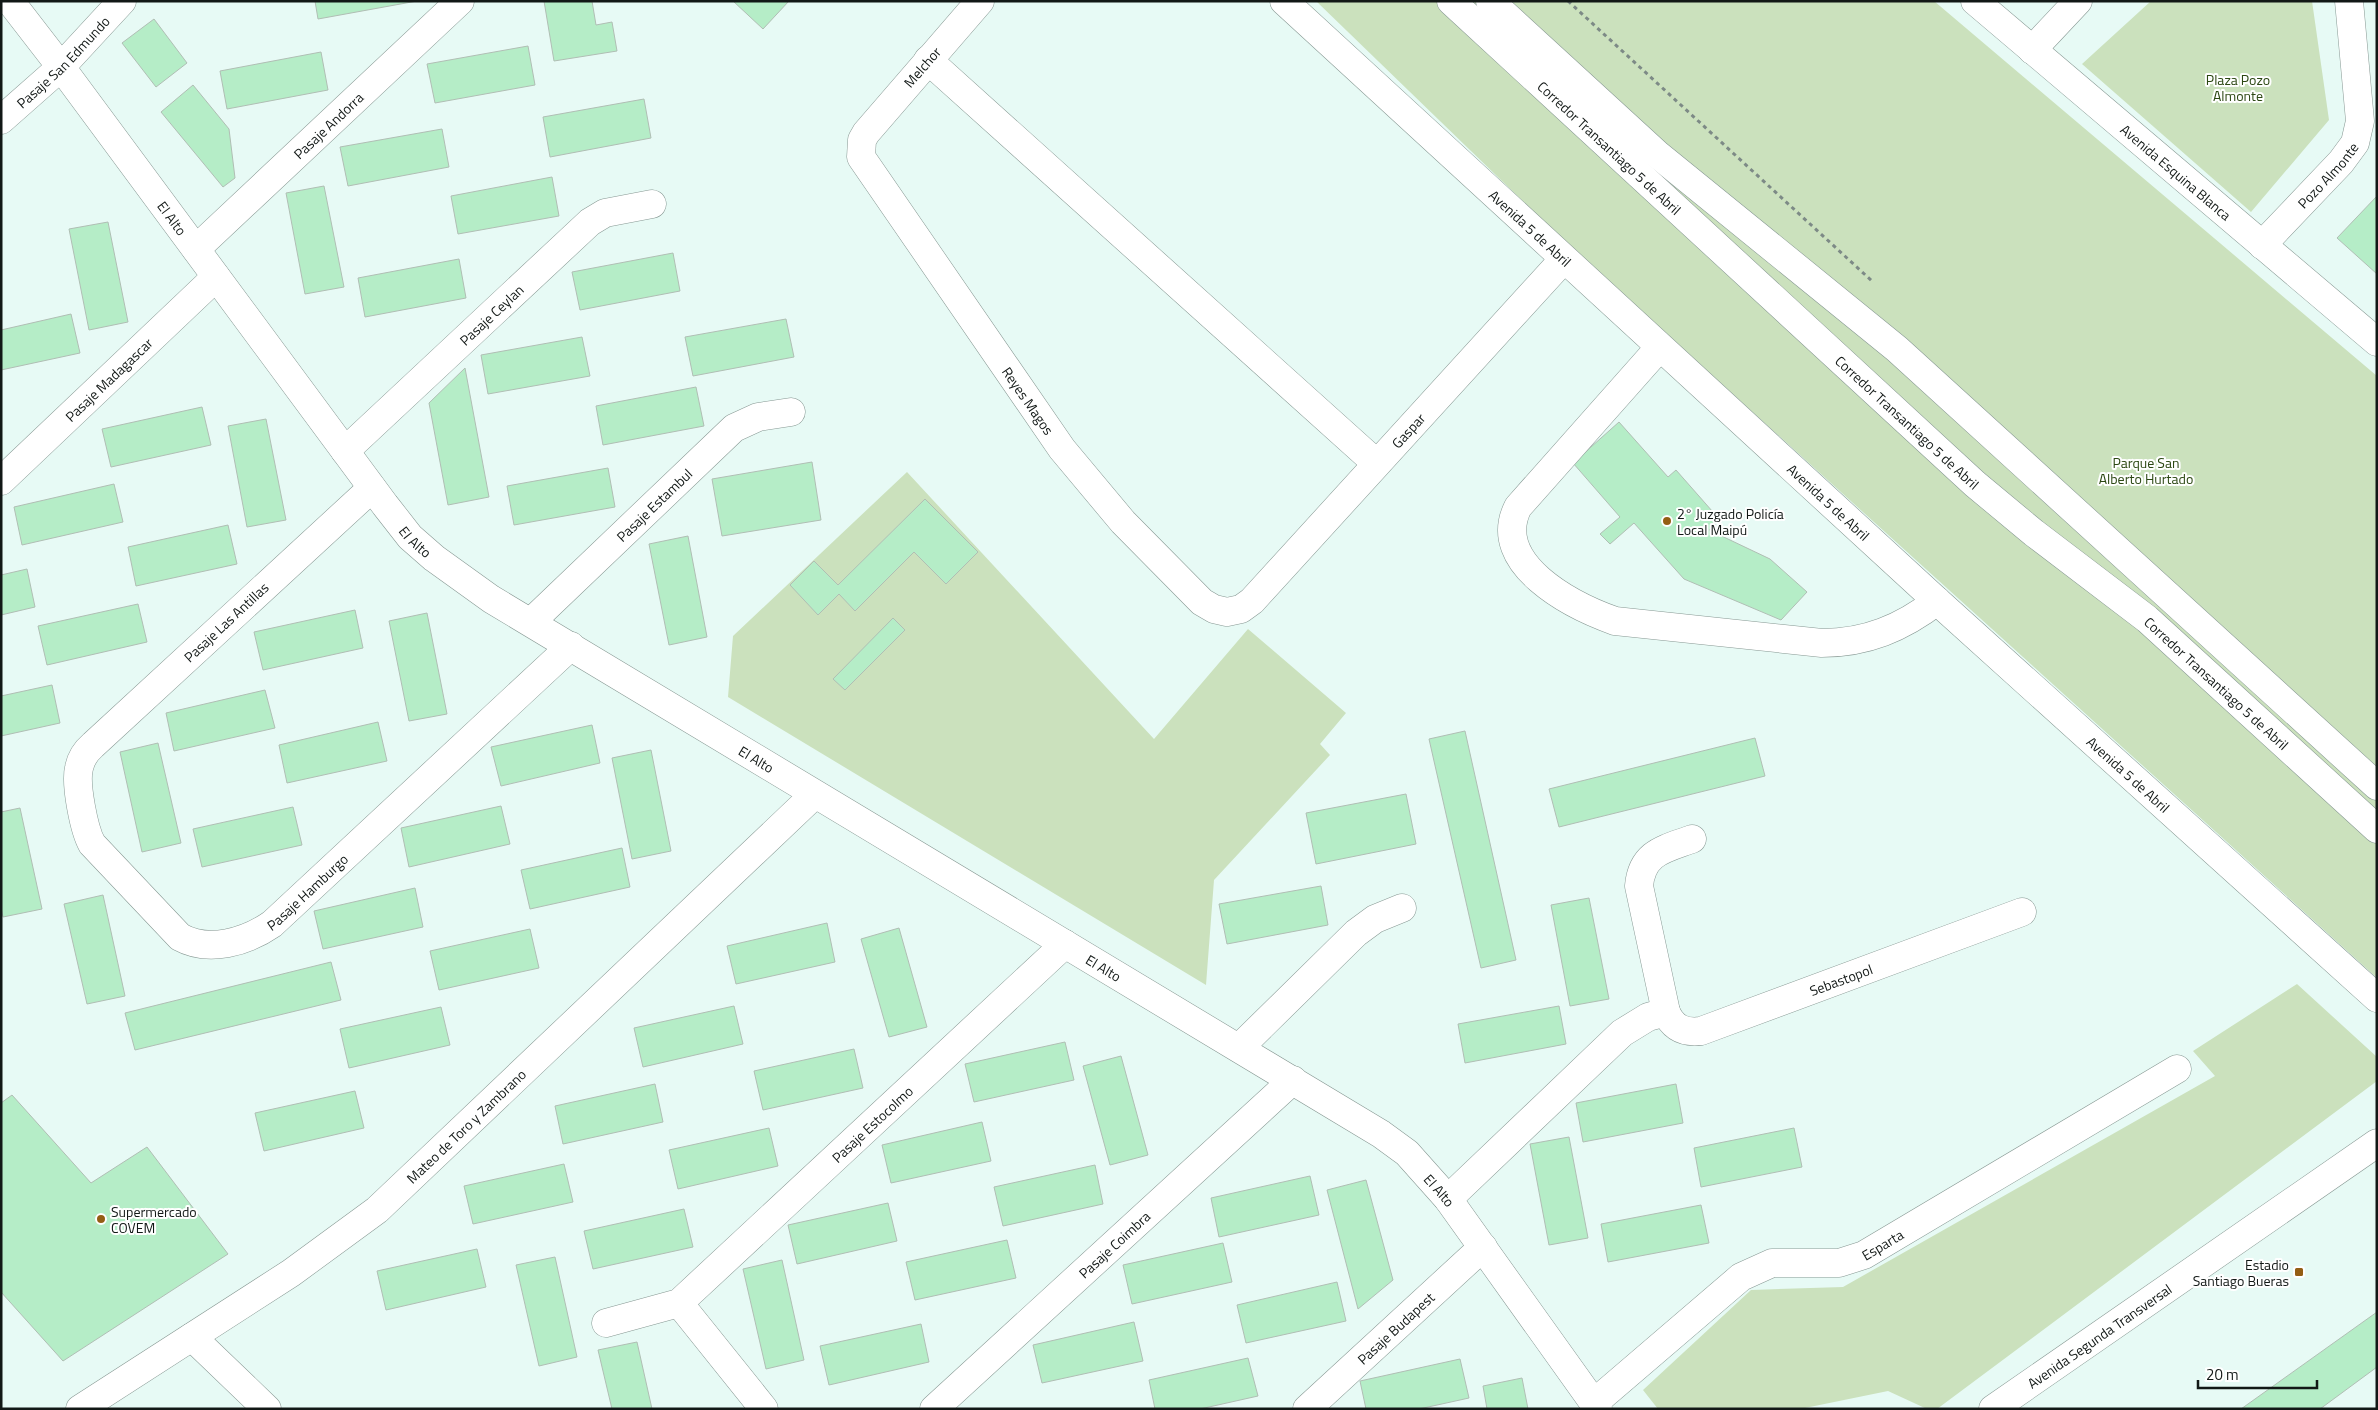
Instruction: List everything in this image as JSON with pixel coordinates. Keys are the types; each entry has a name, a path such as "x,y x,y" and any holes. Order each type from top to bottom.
{"street":[{"name":"El Alto","path":"10,1 410,537 434,558 491,599 572,646 814,795 1381,1134 1407,1154 1448,1199 1596,1406"},
{"name":"Pasaje San Edmundo","path":"1,120 61,67 122,1"},
{"name":"Pasaje Andorra","path":"196,249 460,1"},
{"name":"Melchor","path":"866,133 980,1"},
{"name":"Avenida 5 de Abril","path":"1284,1 1659,348 2377,998"},
{"name":"Corredor Transantiago 5 de Abril","path":"1450,1 1975,484 2034,534 2147,619 2377,829"},
{"name":"Corredor Transantiago 5 de Abril","path":"1490,1 1657,154 1897,349 2377,786"},
{"name":"Avenida Esquina Blanca","path":"1975,1 2377,342"},
{"path":"2032,50 2078,1"},
{"name":"Pozo Almonte","path":"2262,245 2341,162 2355,142 2360,121 2349,1"},
{"path":"928,60 1376,463"},
{"name":"Reyes Magos","path":"866,133 860,148 864,165 1068,456 1145,546 1202,602 1214,609 1227,612 1241,608 1252,601"},
{"name":"Pasaje Ceylan","path":"345,451 590,222 605,213 652,204"},
{"name":"Gaspar","path":"1252,601 1563,260"},
{"name":"Pasaje Madagascar","path":"1,481 216,277"},
{"path":"1659,348 1518,507 1513,517 1512,539 1517,551 1546,586 1589,612 1615,621 1822,643 1853,641 1875,636 1917,616 1937,601"},
{"name":"Pasaje Estambul","path":"531,622 734,428 758,417 791,412"},
{"name":"Pasaje Las Antillas","path":"81,759 93,745 372,488"},
{"name":"Pasaje Hamburgo","path":"81,759 78,774 84,826 92,844 180,937 203,944 233,942 260,932 272,924 572,646"},
{"name":"Mateo de Toro y Zambrano","path":"80,1409 291,1273 377,1210 814,795"},
{"name":"Sebastopol","path":"1692,840 1651,856 1644,866 1639,886 1666,1012 1670,1022 1679,1029 1689,1033 1701,1031 2022,912"},
{"path":"1239,1048 1356,933 1375,919 1402,908"},
{"name":"Pasaje Estocolmo","path":"606,1323 679,1303 1065,944"},
{"path":"1448,1199 1622,1033 1648,1017 1666,1012"},
{"name":"Esparta","path":"1596,1406 1741,1276 1772,1263 1839,1263 1864,1255 2177,1069"},
{"name":"Pasaje Coimbra","path":"934,1409 1293,1080"},
{"name":"Avenida Segunda Transversal","path":"1993,1409 2377,1143"},
{"name":"Pasaje Budapest","path":"1307,1409 1483,1247"},
{"path":"679,1303 764,1409"},
{"path":"192,1336 267,1409"}],"green space":[{"name":"Parque San Alberto Hurtado","path":"1316,1 1934,1 2377,376 2377,978 1565,242"},
{"name":"Plaza Pozo Almonte","path":"2151,1 2312,1 2329,120 2251,212 2082,64"},
{"path":"907,472 1154,739 1248,629 1346,713 1320,744 1330,755 1214,880 1206,985 728,697 733,636"},
{"path":"2297,984 2377,1057 2377,1081 1937,1409 1927,1409 1888,1391 1800,1409 1658,1409 1643,1390 1751,1290 1843,1287 2215,1076 2193,1051"}],"building":[{"path":"315,1 417,1 318,19"},
{"path":"544,1 592,1 596,25 612,22 617,51 554,61"},
{"path":"733,1 789,1 763,29"},
{"path":"154,19 187,63 156,87 122,43"},
{"path":"528,46 535,85 435,103 427,64"},
{"path":"321,52 328,90 227,109 220,71"},
{"path":"193,85 229,129 235,178 223,187 161,112"},
{"path":"644,99 651,138 550,157 543,117"},
{"path":"442,129 449,167 348,186 340,147"},
{"path":"552,177 559,216 458,234 451,196"},
{"path":"324,186 344,287 305,294 286,193"},
{"path":"2377,196 2377,274 2337,238"},
{"path":"108,222 128,322 89,330 69,229"},
{"path":"673,253 680,291 580,310 572,272"},
{"path":"459,259 466,298 365,317 358,278"},
{"path":"71,314 80,353 1,370 1,330"},
{"path":"786,319 794,357 693,376 685,337"},
{"path":"582,337 590,376 488,394 481,355"},
{"path":"465,368 489,497 448,505 429,403"},
{"path":"696,387 704,426 603,445 596,406"},
{"path":"202,407 211,445 111,467 102,429"},
{"path":"266,419 286,520 247,527 228,426"},
{"name":"2° Juzgado Policía Local Maipú","path":"1619,422 1668,477 1676,470 1720,520 1709,530 1770,559 1807,592 1781,620 1684,579 1634,523 1610,544 1600,534 1620,517 1573,463"},
{"path":"812,462 821,520 722,536 712,479"},
{"path":"608,468 615,507 514,525 507,486"},
{"path":"114,484 123,522 22,545 14,507"},
{"path":"925,499 978,552 946,584 914,552 855,611 839,594 818,615 790,585 814,561 838,585"},
{"path":"228,525 237,564 136,586 128,547"},
{"path":"688,536 707,637 669,645 649,544"},
{"path":"27,569 35,607 1,615 1,575"},
{"path":"138,604 147,642 47,665 38,626"},
{"path":"355,610 363,648 263,670 254,632"},
{"path":"427,613 447,714 409,721 389,621"},
{"path":"893,618 905,630 845,690 833,679"},
{"path":"52,685 60,723 1,736 1,696"},
{"path":"265,690 275,728 174,751 166,713"},
{"path":"378,722 387,761 287,783 279,745"},
{"path":"592,725 600,763 501,786 491,747"},
{"path":"1465,731 1516,960 1481,968 1429,739"},
{"path":"1755,738 1765,776 1559,827 1549,789"},
{"path":"158,743 181,843 142,852 120,752"},
{"path":"651,750 671,851 632,859 612,758"},
{"path":"1406,794 1416,844 1316,864 1306,813"},
{"path":"501,806 510,844 409,867 401,828"},
{"path":"293,807 302,845 202,867 193,829"},
{"path":"20,808 42,909 3,917 1,908 1,812"},
{"path":"622,848 630,887 530,909 521,870"},
{"path":"1321,886 1328,925 1227,944 1219,904"},
{"path":"415,888 423,927 323,949 314,911"},
{"path":"103,895 125,996 87,1004 64,904"},
{"path":"1589,898 1609,999 1570,1006 1551,905"},
{"path":"827,923 835,962 736,984 727,946"},
{"path":"899,928 927,1027 889,1037 861,939"},
{"path":"530,929 539,968 439,990 430,951"},
{"path":"331,962 341,1000 135,1050 125,1013"},
{"path":"734,1006 743,1044 643,1067 634,1028"},
{"path":"1559,1006 1566,1044 1465,1063 1458,1024"},
{"path":"441,1007 450,1045 349,1068 340,1029"},
{"path":"1065,1042 1074,1080 974,1102 965,1064"},
{"path":"854,1049 863,1088 763,1110 754,1071"},
{"path":"1121,1056 1148,1155 1110,1165 1083,1066"},
{"path":"655,1084 663,1122 563,1144 555,1106"},
{"path":"1676,1084 1683,1123 1583,1142 1576,1103"},
{"path":"355,1091 364,1128 264,1151 255,1113"},
{"name":"Supermercado COVEM","path":"12,1095 91,1183 147,1147 228,1254 63,1361 1,1292 1,1103"},
{"path":"982,1122 991,1161 891,1183 882,1145"},
{"path":"769,1128 778,1166 678,1189 669,1150"},
{"path":"1794,1128 1802,1167 1701,1187 1694,1148"},
{"path":"1569,1137 1588,1238 1549,1245 1530,1144"},
{"path":"564,1164 573,1202 473,1224 464,1186"},
{"path":"1095,1165 1103,1204 1003,1226 994,1187"},
{"path":"1310,1176 1319,1215 1219,1237 1211,1198"},
{"path":"1366,1180 1393,1280 1358,1309 1327,1190"},
{"path":"888,1203 897,1241 797,1264 788,1225"},
{"path":"1701,1205 1709,1243 1608,1262 1601,1224"},
{"path":"684,1209 693,1247 593,1269 584,1231"},
{"path":"1007,1240 1016,1278 915,1300 906,1262"},
{"path":"1223,1243 1232,1282 1132,1304 1123,1265"},
{"path":"477,1249 486,1287 386,1310 377,1271"},
{"path":"555,1257 577,1357 539,1366 516,1265"},
{"path":"782,1260 804,1360 766,1369 743,1269"},
{"path":"1337,1282 1346,1321 1246,1343 1237,1305"},
{"path":"2377,1312 2377,1367 2320,1409 2241,1409"},
{"path":"1134,1322 1143,1361 1042,1383 1033,1345"},
{"path":"921,1324 929,1362 829,1385 820,1346"},
{"path":"637,1342 652,1409 612,1409 598,1350"},
{"path":"1248,1358 1258,1396 1200,1409 1155,1409 1149,1380"},
{"path":"1460,1359 1469,1398 1419,1409 1366,1409 1360,1381"},
{"path":"1522,1378 1528,1409 1487,1409 1483,1386"}],"place":[{"name":"2° Juzgado Policía Local Maipú","path":"1667,521"},
{"name":"Supermercado COVEM","path":"101,1219"},
{"name":"Estadio Santiago Bueras","path":"2299,1272"}]}
